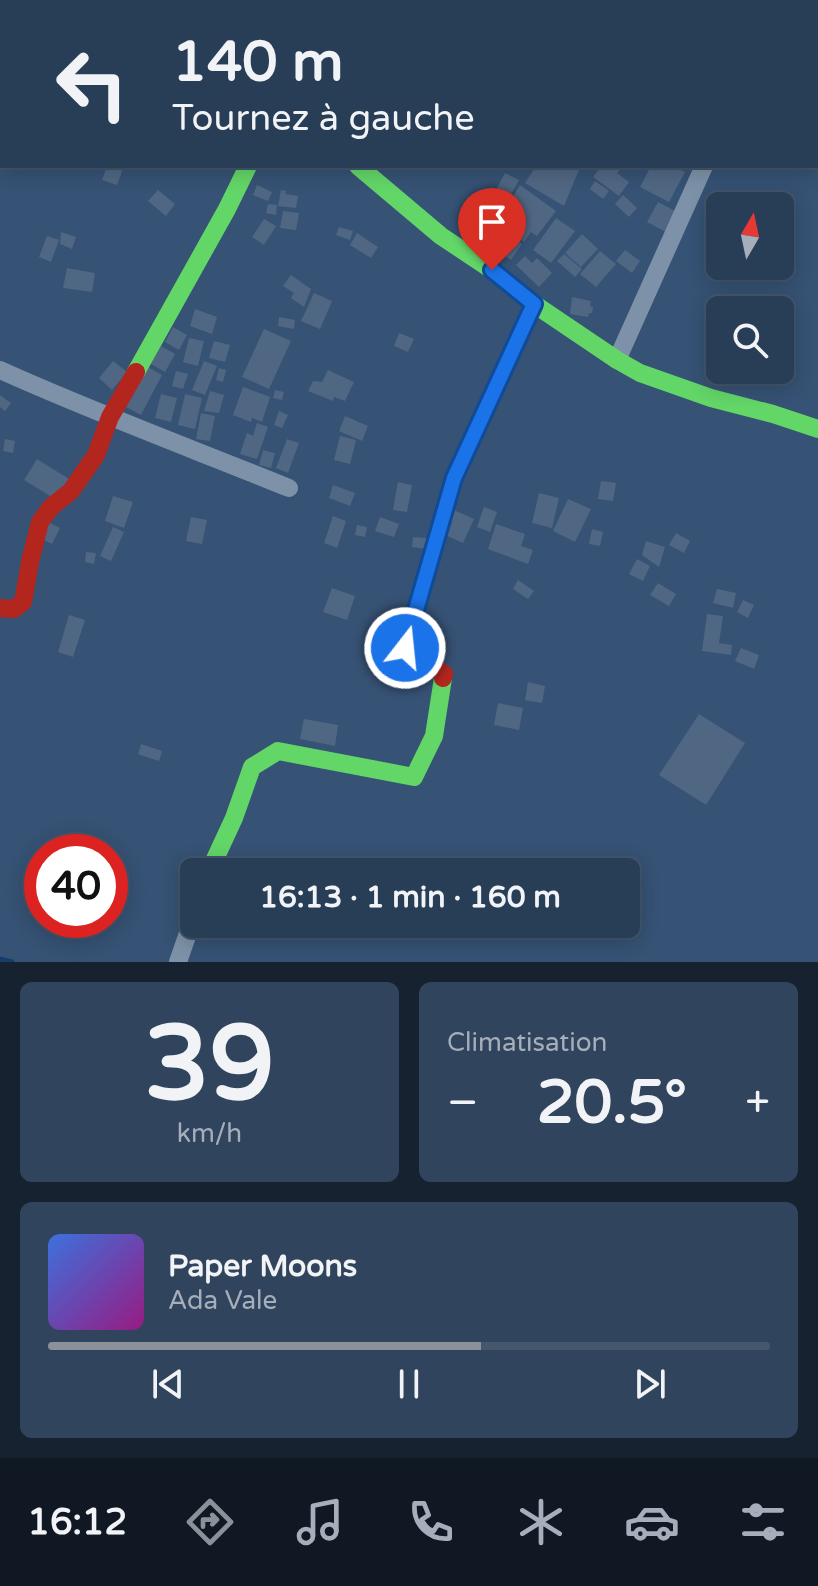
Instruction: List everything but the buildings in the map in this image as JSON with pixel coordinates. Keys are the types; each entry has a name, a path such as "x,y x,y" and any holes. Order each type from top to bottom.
{"street":[{"path":"0,608 14,609 23,602 40,522 51,507 71,491 96,455 110,417 247,168"},
{"path":"360,168 441,236 617,360 640,373 711,398 818,429"},
{"path":"617,360 703,168"},
{"path":"215,858 252,767 278,751 414,777 434,736 444,674 405,648 454,478 534,304"},
{"path":"0,370 289,488"},
{"path":"178,962 186,938"}],"waterway":[{"path":"0,959 12,962"}],"traffic: fast":[{"path":"136,372 247,168"},
{"path":"360,168 441,236 617,360 640,373 711,398 818,429"},
{"path":"215,858 252,767 278,751 414,777 434,736 443,678"}],"traffic: jam":[{"path":"443,678 444,674 405,648 454,478 534,304"},
{"path":"0,608 14,609 23,602 40,522 51,507 71,491 96,455 110,417 136,372"}],"route":[{"path":"405,648 454,478 534,304 492,270"}]}
